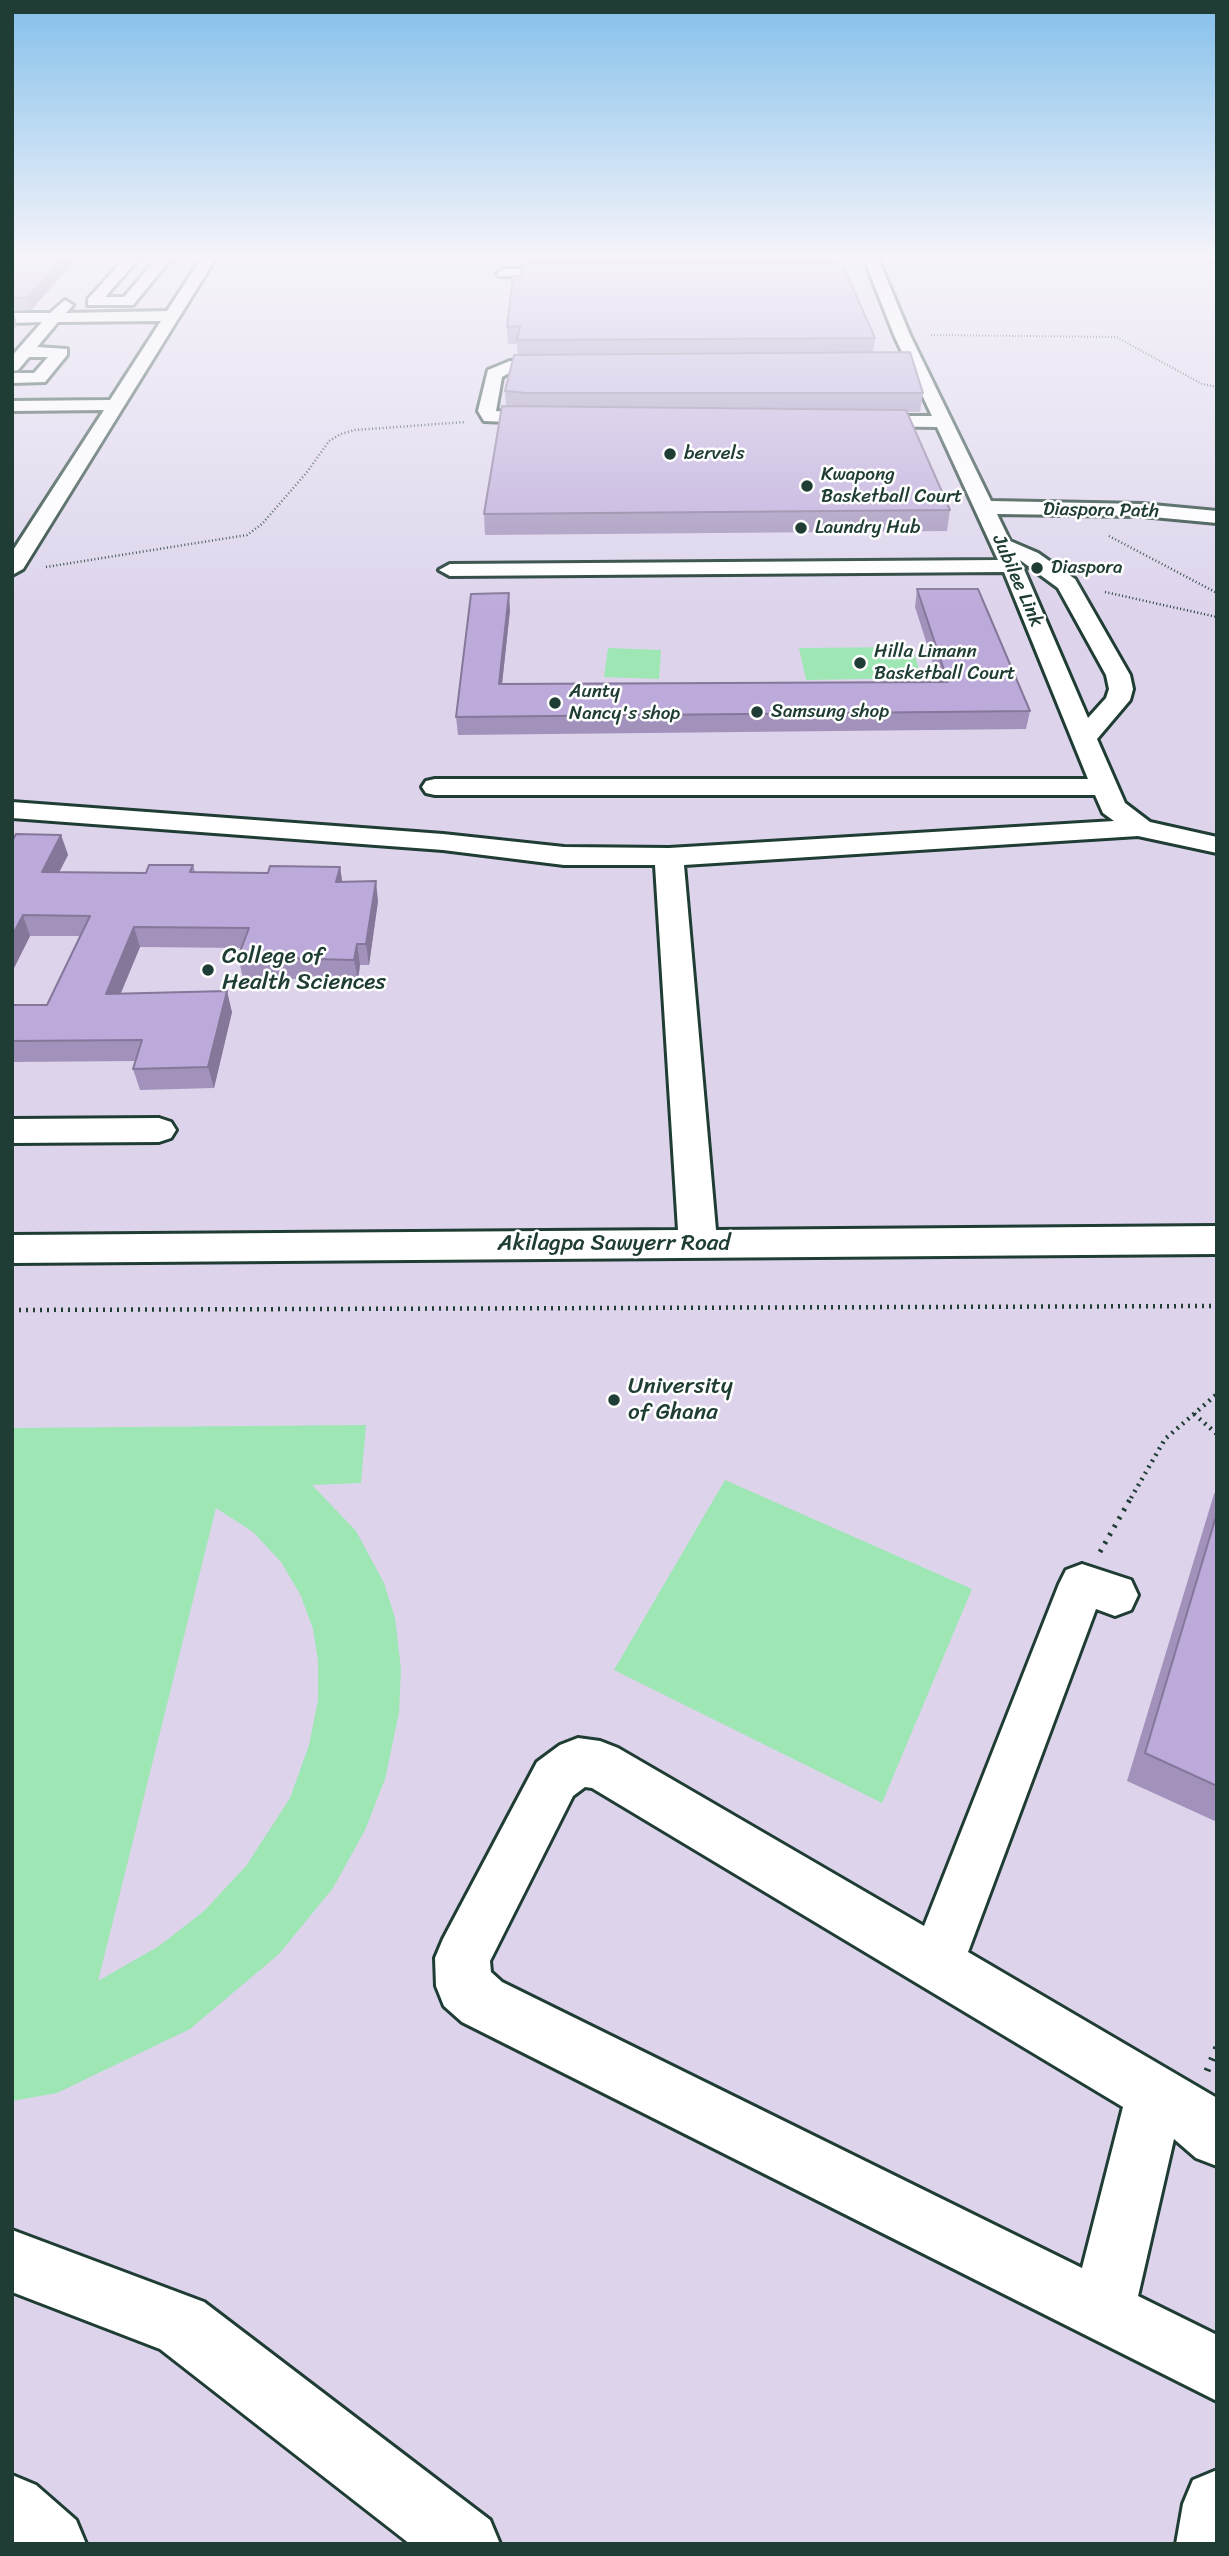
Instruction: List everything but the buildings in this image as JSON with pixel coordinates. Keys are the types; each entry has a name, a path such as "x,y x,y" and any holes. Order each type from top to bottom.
{"street":[{"path":"12,378 39,378 41,375"},
{"path":"12,569 134,375"},
{"path":"494,375 487,411 490,416 500,419 568,420"},
{"name":"Jubilee Link","path":"922,375 986,507 1113,807 1140,828 1163,836 1217,845"},
{"path":"12,406 115,405"},
{"path":"846,421 943,422"},
{"name":"Diaspora Path","path":"986,507 1062,511 1142,510 1217,517"},
{"path":"12,525 40,526"},
{"path":"1000,544 1031,557 1067,584 1118,675 1121,689 1111,711 1084,738"},
{"path":"450,570 1012,566"},
{"path":"435,787 1105,787"},
{"path":"12,810 443,842 564,856 668,856 1140,828"},
{"path":"668,856 698,1244"},
{"path":"12,1131 159,1130"},
{"name":"Akilagpa Sawyerr Road","path":"12,1249 1217,1240"},
{"path":"936,1965 1099,1589"},
{"path":"1217,2137 1190,2114 1155,2096 600,1765 578,1762 555,1779 461,1958 464,1986 482,2002 1217,2370"},
{"path":"1103,2312 1155,2096"},
{"path":"12,2261 181,2325 466,2544"},
{"path":"1210,2544 1217,2504"},
{"path":"12,2509 52,2544"}],"path":[{"path":"1186,375 1202,384 1217,387"},
{"path":"38,568 247,536 262,524 309,471 329,441 341,434 355,430 500,419"},
{"path":"1062,511 1217,593"},
{"path":"1067,584 1217,617"},
{"path":"12,1310 1217,1306"},
{"path":"1099,1589 1165,1439 1217,1394"},
{"path":"1194,1414 1217,1434"}],"shaded area":[{"name":"University of Ghana","path":"12,375 1217,375 1217,2544 12,2544"}],"green space":[{"name":"Hilla Limann Basketball Court","path":"912,647 922,678 806,680 799,648"},
{"path":"608,648 661,650 659,679 604,677"},
{"path":"366,1425 361,1483 312,1485 356,1531 384,1583 395,1618 401,1669 399,1713 385,1779 365,1830 333,1888 279,1954 190,2029 57,2093 12,2101 12,1428","holes":["216,1508 253,1532 281,1562 300,1594 313,1629 318,1661 318,1700 309,1745 290,1798 246,1866 204,1911 159,1946 98,1981"]},
{"path":"725,1480 972,1589 882,1803 614,1670"}],"place":[{"name":"bervels","path":"670,454"},
{"name":"Kwapong Basketball Court","path":"807,486"},
{"name":"Laundry Hub","path":"801,528"},
{"name":"Diaspora","path":"1037,568"},
{"name":"Hilla Limann Basketball Court","path":"860,663"},
{"name":"Aunty Nancy's shop","path":"555,703"},
{"name":"Samsung shop","path":"757,712"},
{"name":"College of Health Sciences","path":"208,970"},
{"name":"University of Ghana","path":"614,1400"}]}
